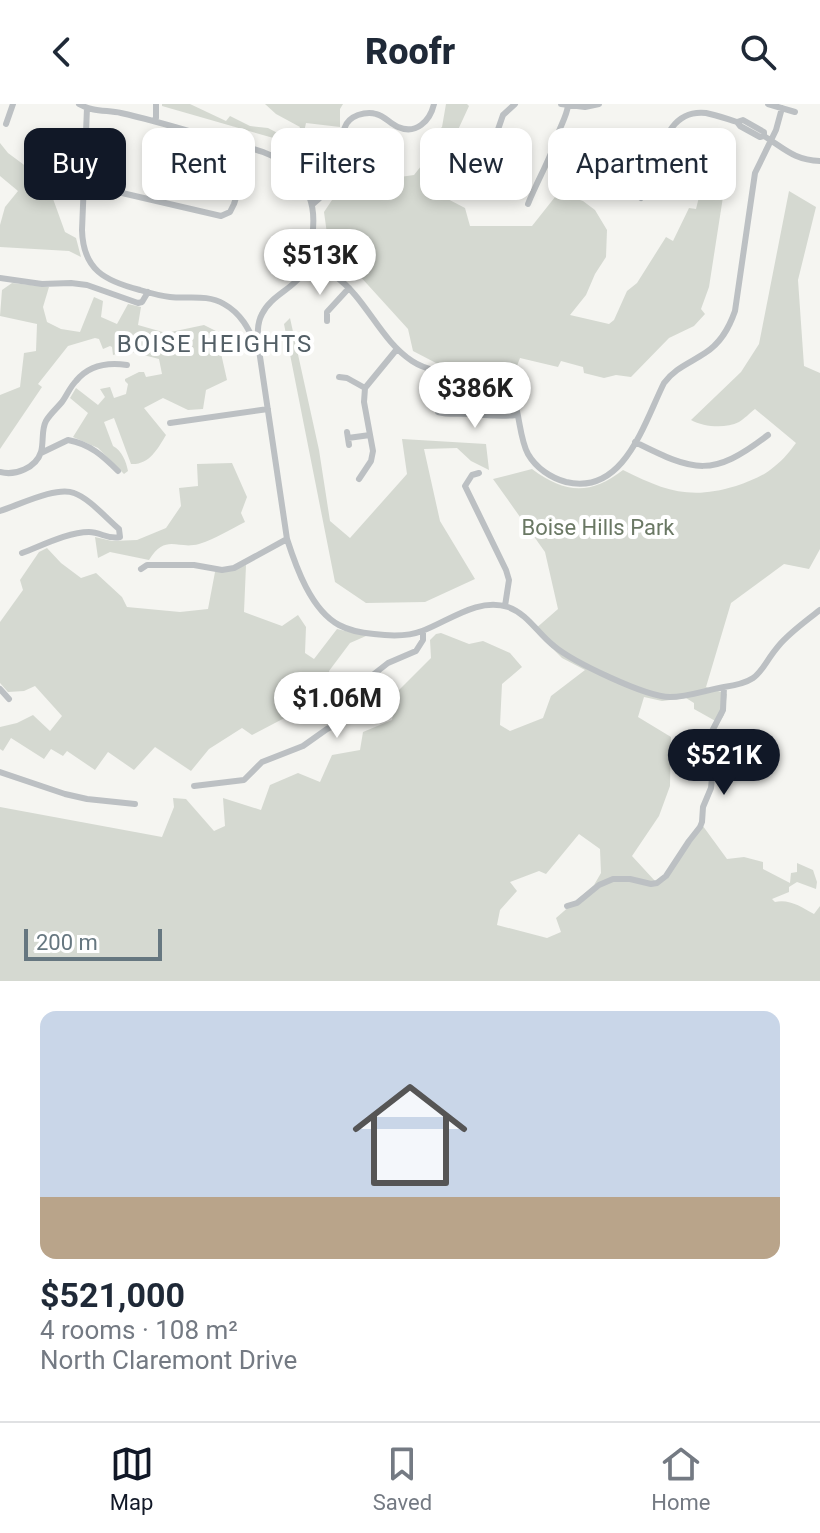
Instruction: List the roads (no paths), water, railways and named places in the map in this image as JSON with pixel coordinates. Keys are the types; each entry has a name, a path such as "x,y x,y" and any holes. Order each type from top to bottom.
{"street":[{"path":"6,124 13,104"},
{"path":"79,104 178,128"},
{"path":"154,121 156,104"},
{"path":"313,204 324,194 342,167 342,135 345,125 352,118 376,114 398,128 412,129 424,124 434,104"},
{"path":"498,128 503,115 515,104"},
{"path":"528,204 556,145 566,117 565,105 585,107 599,104"},
{"path":"768,104 795,112"},
{"path":"86,128 87,108"},
{"path":"307,263 336,276 349,288 397,349 412,361 434,371 485,376 509,389 523,442 534,462 550,476 584,484 609,475 624,461 670,374 717,344 731,322 755,173 782,108"},
{"path":"0,110 10,113"},
{"path":"670,128 680,119 693,114 708,114 737,122 743,120 794,156 820,161"},
{"path":"255,150 276,158 290,169 306,188 313,204 314,230 306,269 261,316 258,324 259,350 287,539 293,560 314,601 336,624 348,630 401,635 423,631 471,609 505,606 520,613 549,643 574,661 642,691 673,698 742,685 757,677 782,642 820,610"},
{"path":"83,200 82,243 96,270 110,281 148,292 170,297 210,298 226,304 246,323 259,350"},
{"path":"149,200 221,216 230,212 235,200"},
{"path":"0,278 42,284 87,285 138,303 148,292"},
{"path":"327,321 327,312 349,288"},
{"path":"359,479 371,461 373,451 364,402 365,388 397,349"},
{"path":"41,453 44,425 74,382 101,365 127,365"},
{"path":"339,377 365,388"},
{"path":"170,423 268,409"},
{"path":"438,412 496,417 516,415"},
{"path":"348,439 370,435"},
{"path":"635,442 684,464 712,465 735,458 768,435"},
{"path":"0,472 12,474 25,469 41,453 68,440 98,452 118,471"},
{"path":"479,473 472,475 465,486 506,570 509,580 505,606"},
{"path":"0,511 43,496 70,491 82,497 121,534 120,537 111,538 88,532 61,538 22,553"},
{"path":"141,569 147,565 194,565 222,570 234,568 287,539"},
{"path":"194,786 244,780 262,762 303,746 345,720 354,712 374,674 388,663 416,651 423,640 423,631"},
{"path":"567,906 577,903 605,881 621,878 651,884 666,876 702,822 712,778 707,747 723,710 724,687"},
{"path":"0,689 9,699"},
{"path":"0,772 65,794 135,804"}],"district":[{"name":"BOISE HEIGHTS","path":"215,344"}],"park label":[{"name":"Boise Hills Park","path":"598,527"}]}
